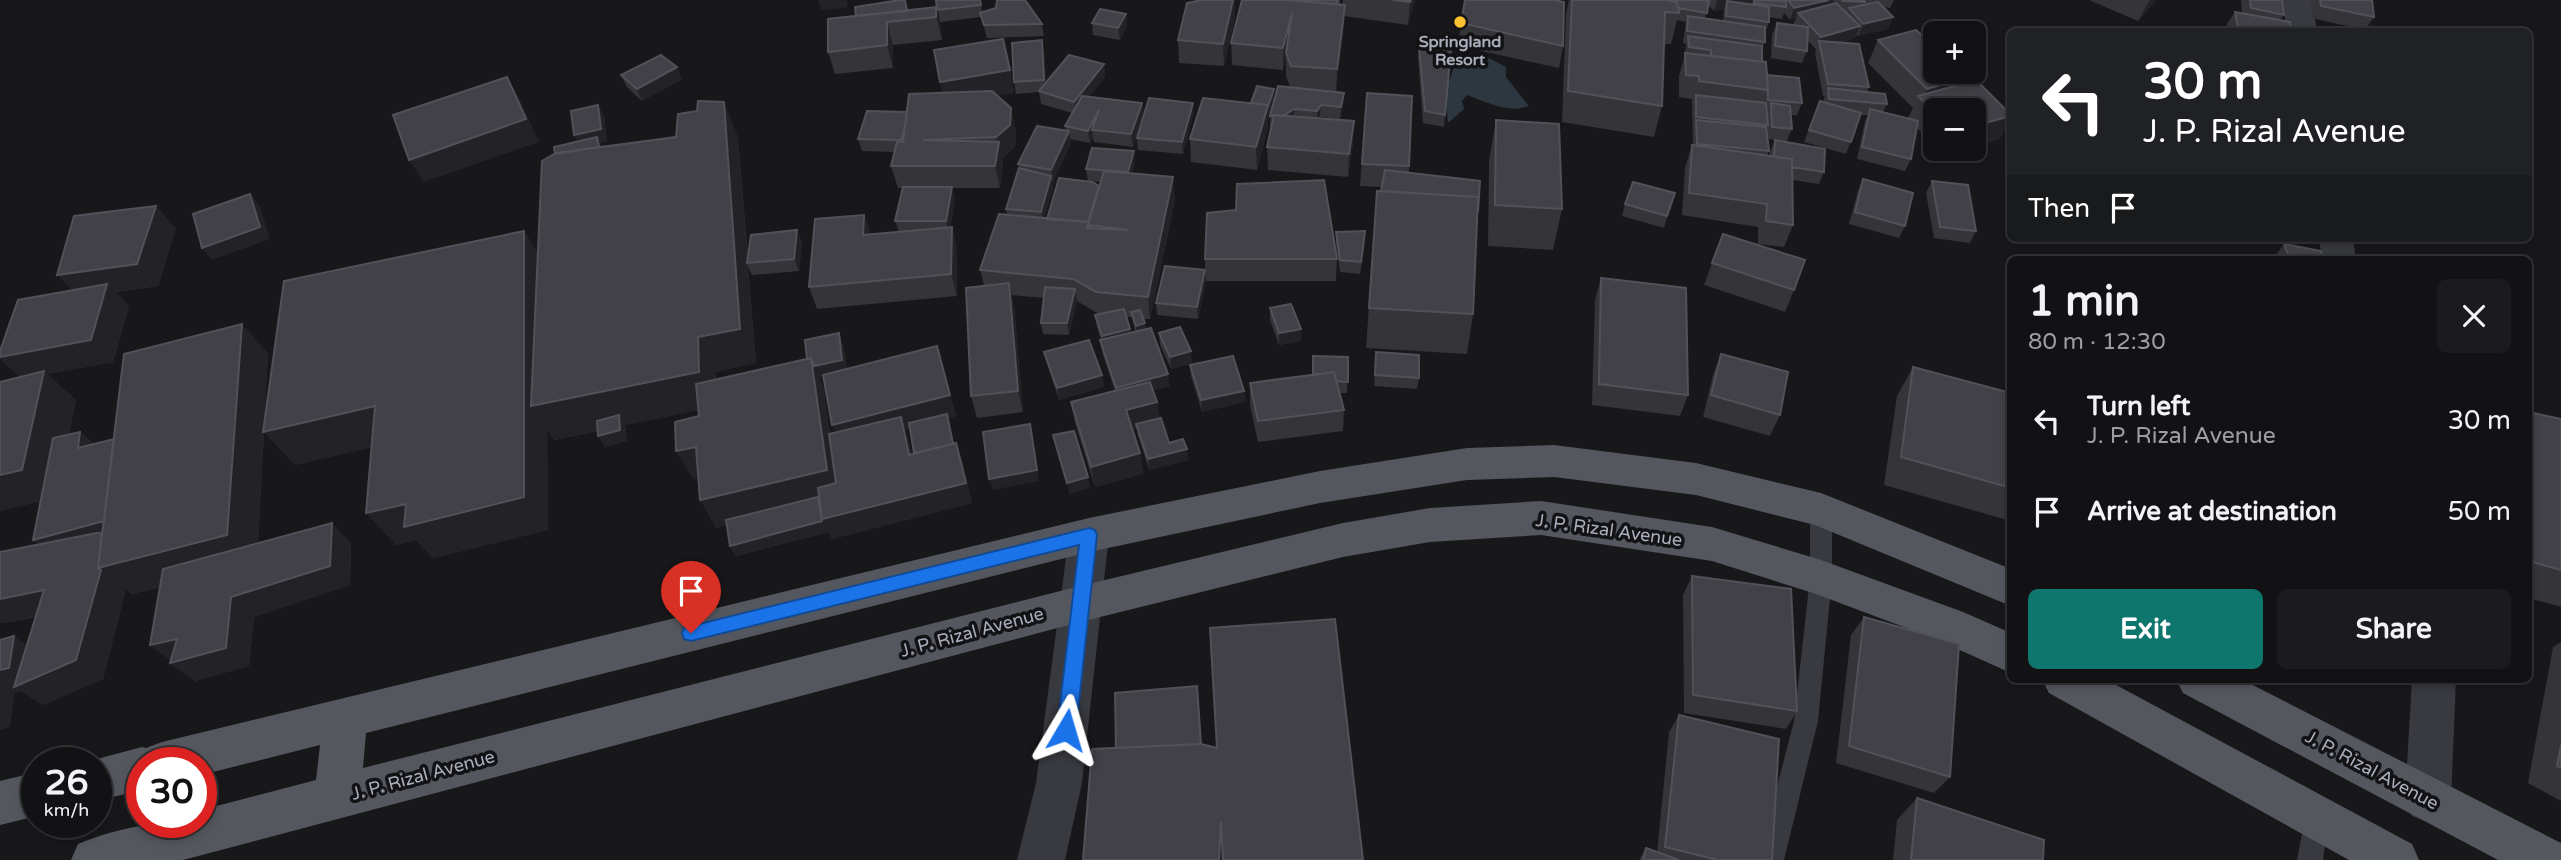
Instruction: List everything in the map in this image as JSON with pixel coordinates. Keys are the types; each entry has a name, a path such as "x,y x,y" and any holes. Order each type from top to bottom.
{"main road":[{"path":"1541,518 1554,461"},
{"path":"217,750 1089,535 1320,487 1467,464 1554,461 1696,480 1821,510 2007,586"},
{"name":"J. P. Rizal Avenue","path":"96,860 1080,604 1343,540 1430,525 1541,518 1712,544 1821,578 1948,625 2007,652"},
{"path":"2070,683 2313,839 2395,860"},
{"name":"J. P. Rizal Avenue","path":"2206,683 2533,857"},
{"path":"337,797 345,718"},
{"path":"0,803 21,798"}],"street":[{"path":"2297,0 2301,28"},
{"path":"1041,860 1059,783 1089,535"},
{"path":"2428,800 2434,683"}],"lane":[{"path":"1771,860 1806,721 1821,578 1821,510"}],"shaded area":[{"path":"1475,56 1487,57 1506,67 1506,77 1529,106 1505,108 1467,95 1462,101 1464,109 1448,123 1445,93 1456,61"}],"building":[{"path":"905,0 907,11 856,16 855,7"},
{"path":"936,0 980,0 981,5 937,10"},
{"path":"997,0 1025,0 1042,24 984,25 980,13 996,8"},
{"path":"1233,0 1223,44 1178,40 1187,3"},
{"path":"1242,0 1287,0 1345,5 1337,69 1291,66 1286,53 1292,13 1283,48 1231,43"},
{"path":"1301,0 1338,0 1336,4"},
{"path":"1465,0 1564,2 1563,46 1461,23"},
{"path":"1572,0 1677,2 1679,13 1665,12 1662,106 1568,91"},
{"path":"1665,0 1709,1 1707,13 1678,8 1677,2"},
{"path":"1754,0 1786,1 1786,7 1754,3"},
{"path":"1788,0 1829,0 1794,8"},
{"path":"1864,0 1865,2 1843,1"},
{"path":"2250,0 2282,0 2284,15 2251,8"},
{"path":"2320,0 2372,0 2374,17 2321,6"},
{"path":"1727,1 1769,7 1769,22 1726,16"},
{"path":"1878,2 1893,17 1863,24 1849,8"},
{"path":"1836,3 1860,26 1821,37 1798,13"},
{"path":"936,7 936,17 887,22 887,45 828,52 828,19"},
{"path":"1100,9 1126,14 1118,28 1092,23"},
{"path":"2235,12 2290,22 2291,28 2238,28"},
{"path":"1688,16 1765,27 1765,42 1687,31"},
{"path":"1777,23 1808,27 1807,51 1775,46"},
{"path":"1916,30 1923,36 1923,84 1943,84 1927,89 1878,40"},
{"path":"1688,36 1762,46 1762,62 1711,56 1711,50 1689,47"},
{"path":"1003,39 1010,70 940,82 934,50"},
{"path":"1042,40 1044,80 1014,82 1012,43"},
{"path":"1819,41 1859,44 1869,87 1828,84"},
{"path":"1419,46 1451,48 1445,115 1425,111"},
{"path":"1685,53 1766,62 1768,90 1699,81 1699,76 1686,75"},
{"path":"661,55 677,67 637,89 621,75"},
{"path":"1069,55 1104,64 1074,102 1039,91"},
{"path":"1767,75 1799,78 1802,103 1768,100"},
{"path":"507,77 526,119 409,160 393,115"},
{"path":"1962,84 1980,84 2007,111 2007,117 1986,123 1986,98 1923,98 1923,101 1918,96"},
{"path":"1257,86 1274,89 1267,109 1268,105 1251,103"},
{"path":"1278,86 1344,93 1341,107 1321,105 1317,111 1294,109 1283,116 1270,116"},
{"path":"1828,88 1885,94 1887,104 1829,99"},
{"path":"992,91 1011,108 1010,125 996,137 923,140 999,142 995,166 891,166 897,142 903,142 909,94"},
{"path":"1367,93 1412,96 1409,166 1362,164"},
{"path":"1696,95 1766,103 1768,125 1696,117"},
{"path":"1082,96 1142,103 1131,134 1092,130 1099,110 1088,131 1065,126"},
{"path":"1149,98 1193,103 1182,142 1137,138"},
{"path":"1203,98 1268,105 1256,147 1190,139"},
{"path":"698,101 724,102 740,329 698,337 699,372 531,406 542,161 556,153 676,137 678,114 697,111"},
{"path":"1820,101 1861,113 1851,142 1809,130"},
{"path":"1771,103 1790,106 1792,129 1772,127"},
{"path":"598,105 601,129 574,135 571,111"},
{"path":"1870,109 1918,121 1911,159 1862,147"},
{"path":"867,111 907,112 901,140 858,139"},
{"path":"1274,115 1354,121 1349,154 1267,147"},
{"path":"1496,120 1559,124 1562,209 1495,205"},
{"path":"1696,120 1766,127 1769,151 1697,144"},
{"path":"1037,126 1069,131 1051,170 1018,164"},
{"path":"597,137 599,147 555,154 554,147"},
{"path":"1775,140 1825,149 1824,172 1792,167 1792,159 1774,157"},
{"path":"1692,145 1792,159 1793,225 1766,221 1767,204 1689,193"},
{"path":"1092,148 1134,151 1128,172 1086,169"},
{"path":"1019,168 1051,176 1041,212 1006,209"},
{"path":"1385,170 1480,181 1478,212 1478,197 1381,191"},
{"path":"1104,171 1173,177 1148,297 1096,292 1073,279 980,270 999,214 1089,222","holes":["1088,225 1128,230 1087,228"]},
{"path":"1059,178 1092,182 1099,186 1088,222 1047,219"},
{"path":"1863,179 1913,193 1905,226 1855,212"},
{"path":"1324,180 1337,259 1205,259 1207,213 1236,210 1237,184"},
{"path":"1932,181 1968,185 1976,231 1940,227"},
{"path":"1633,182 1675,193 1667,216 1625,204"},
{"path":"903,187 952,187 946,221 895,221"},
{"path":"1377,191 1478,197 1473,314 1369,308"},
{"path":"250,194 260,227 202,248 193,214"},
{"path":"156,206 137,264 57,275 74,216"},
{"path":"864,215 863,235 952,227 951,274 809,287 815,219"},
{"path":"797,230 794,259 747,263 751,235"},
{"path":"524,231 524,497 404,527 406,504 366,513 375,406 263,432 284,281"},
{"path":"1365,231 1361,262 1340,260 1336,232"},
{"path":"1723,234 1805,260 1794,290 1712,263"},
{"path":"2284,244 2321,251 2322,256 2289,256"},
{"path":"1165,266 1205,270 1197,307 1156,303"},
{"path":"1601,278 1686,288 1688,395 1599,384"},
{"path":"1009,283 1018,391 971,396 966,288"},
{"path":"107,284 91,340 0,357 18,300"},
{"path":"1045,287 1075,289 1067,323 1041,323"},
{"path":"1291,304 1301,329 1279,333 1270,308"},
{"path":"1124,309 1130,329 1102,336 1095,315"},
{"path":"1140,310 1145,323 1136,326 1131,312"},
{"path":"242,324 227,535 98,568 124,354"},
{"path":"1180,327 1191,351 1170,357 1159,333"},
{"path":"1151,328 1168,374 1116,388 1100,340"},
{"path":"839,333 842,360 814,366 811,358 807,359 805,340"},
{"path":"1089,340 1102,375 1057,388 1044,352"},
{"path":"937,346 950,395 832,425 823,375"},
{"path":"1376,352 1419,355 1419,378 1375,375"},
{"path":"1721,354 1788,372 1780,415 1711,395"},
{"path":"1233,356 1244,391 1201,400 1190,365"},
{"path":"1313,356 1348,357 1348,382 1336,381 1334,372 1313,375"},
{"path":"811,358 827,470 700,500 696,447 676,451 675,422 699,416 696,384"},
{"path":"1913,367 2007,392 2007,487 1901,457"},
{"path":"44,371 22,470 0,475 0,382"},
{"path":"1334,372 1344,410 1258,421 1250,383"},
{"path":"1150,382 1157,402 1126,410 1140,453 1091,467 1071,402"},
{"path":"2532,413 2561,419 2561,570 2532,562"},
{"path":"947,414 953,444 914,453 909,423"},
{"path":"619,415 620,430 598,436 597,421"},
{"path":"901,417 909,455 956,443 966,483 822,519 818,488 836,483 829,434"},
{"path":"1161,418 1169,443 1183,439 1187,449 1148,459 1136,424"},
{"path":"1030,424 1037,470 989,479 983,432"},
{"path":"1074,431 1088,477 1067,483 1053,435"},
{"path":"80,432 78,448 114,439 104,521 33,540 53,438"},
{"path":"818,497 822,521 730,546 726,520"},
{"path":"332,523 330,566 231,597 226,648 170,663 177,639 150,645 163,569"},
{"path":"102,532 98,568 101,570 76,660 14,687 44,590 0,599 0,552"},
{"path":"1692,576 1791,589 1797,711 1693,695"},
{"path":"1864,617 1959,644 1950,777 1849,746"},
{"path":"1335,619 1363,860 1223,860 1221,822 1219,860 1083,860 1092,749 1201,744 1217,748 1210,628"},
{"path":"14,636 9,668 0,670 0,640"},
{"path":"1197,686 1201,744 1116,748 1115,693"},
{"path":"1679,715 1779,739 1772,860 1718,860 1665,847"},
{"path":"2561,745 2561,768 2557,766"},
{"path":"1917,798 2044,840 2043,860 1911,860"},
{"path":"1646,848 1679,860 1643,860"}],"place":[{"name":"Springland Resort","path":"1460,22"}],"route":[{"path":"691,633 1089,535 1066,730"}]}
